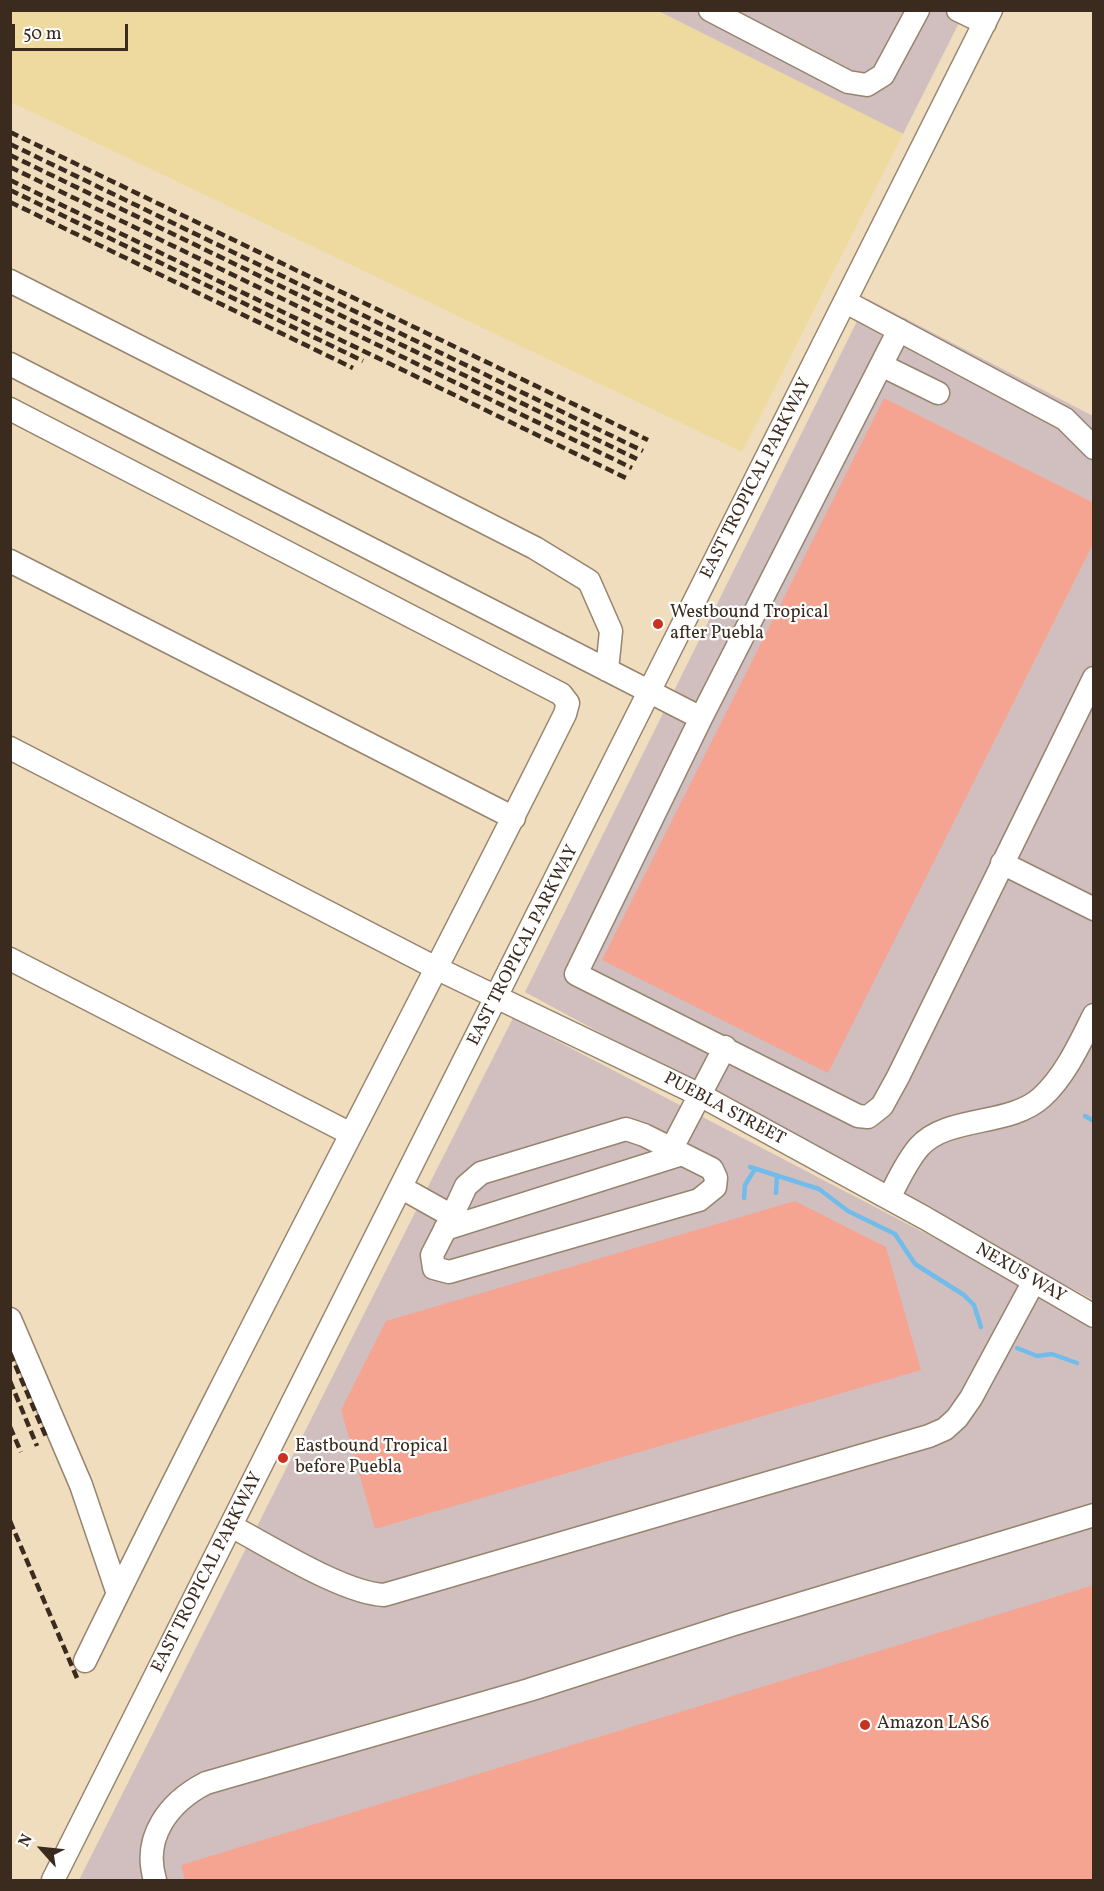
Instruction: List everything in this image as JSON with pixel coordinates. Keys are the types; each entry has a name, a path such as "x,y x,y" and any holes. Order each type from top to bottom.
{"street":[{"path":"710,10 849,81 867,85 883,75 918,10"},
{"path":"958,10 988,17"},
{"name":"EAST TROPICAL PARKWAY","path":"53,1881 988,17"},
{"path":"10,281 535,548 589,581 611,631 607,670"},
{"path":"846,302 1065,419 1094,448"},
{"path":"899,330 701,718 576,974 858,1116 868,1117 882,1106 898,1077 1094,678"},
{"path":"10,364 701,718"},
{"path":"881,365 938,393"},
{"path":"10,409 561,694 568,704 438,969 351,1134 85,1661"},
{"path":"10,561 514,818"},
{"name":"PUEBLA STREET","path":"10,748 438,969 700,1095 946,1231"},
{"path":"1002,863 1094,909"},
{"path":"10,959 351,1134"},
{"path":"889,1198 906,1164 920,1145 938,1133 1019,1111 1042,1098 1059,1076 1094,1015"},
{"path":"677,1151 700,1095 724,1047"},
{"path":"626,1129 677,1151 712,1169 716,1178 715,1187 699,1200 449,1272 434,1268 431,1262 466,1186 481,1173 626,1129"},
{"path":"449,1223 677,1151"},
{"path":"402,1188 449,1223"},
{"name":"NEXUS WAY","path":"946,1231 1094,1316"},
{"path":"231,1527 345,1585 370,1594 384,1595 929,1436 945,1429 957,1418 971,1398 1033,1283"},
{"path":"10,1319 81,1485 118,1594"},
{"path":"155,1881 150,1850 158,1828 171,1808 189,1792 206,1783 529,1690 734,1624 1094,1515"}],"shaded area":[{"path":"658,11 965,11 903,134"},
{"path":"868,299 1093,416 1093,1300 525,992"},
{"path":"513,1018 1080,1314 1093,1310 1093,1880 79,1880"}],"sand":[{"path":"10,11 658,11 903,134 742,452 11,102"}],"building":[{"path":"884,398 1094,503 1094,542 828,1073 602,960"},
{"path":"795,1201 886,1247 921,1370 375,1529 341,1410 386,1321"},
{"name":"Amazon LAS6","path":"1094,1585 1094,1880 185,1880 181,1865"}],"waterway":[{"path":"1085,1116 1094,1121"},
{"path":"750,1167 819,1189 848,1211 895,1234 915,1264 964,1295 974,1305 981,1327"},
{"path":"744,1198 745,1185 755,1169"},
{"path":"776,1193 777,1175"},
{"path":"1017,1348 1037,1356 1052,1354 1077,1363"}],"railway":[{"path":"10,132 648,440"},
{"path":"10,144 643,451"},
{"path":"10,155 637,459"},
{"path":"10,167 632,468"},
{"path":"10,180 626,478"},
{"path":"10,190 363,361"},
{"path":"10,202 353,368"},
{"path":"10,1353 47,1439"},
{"path":"10,1381 37,1446"},
{"path":"10,1427 21,1452"},
{"path":"10,1521 77,1678"}],"place":[{"name":"Westbound Tropical after Puebla","path":"658,624"},
{"name":"Eastbound Tropical before Puebla","path":"283,1458"},
{"name":"Amazon LAS6","path":"865,1725"}]}
